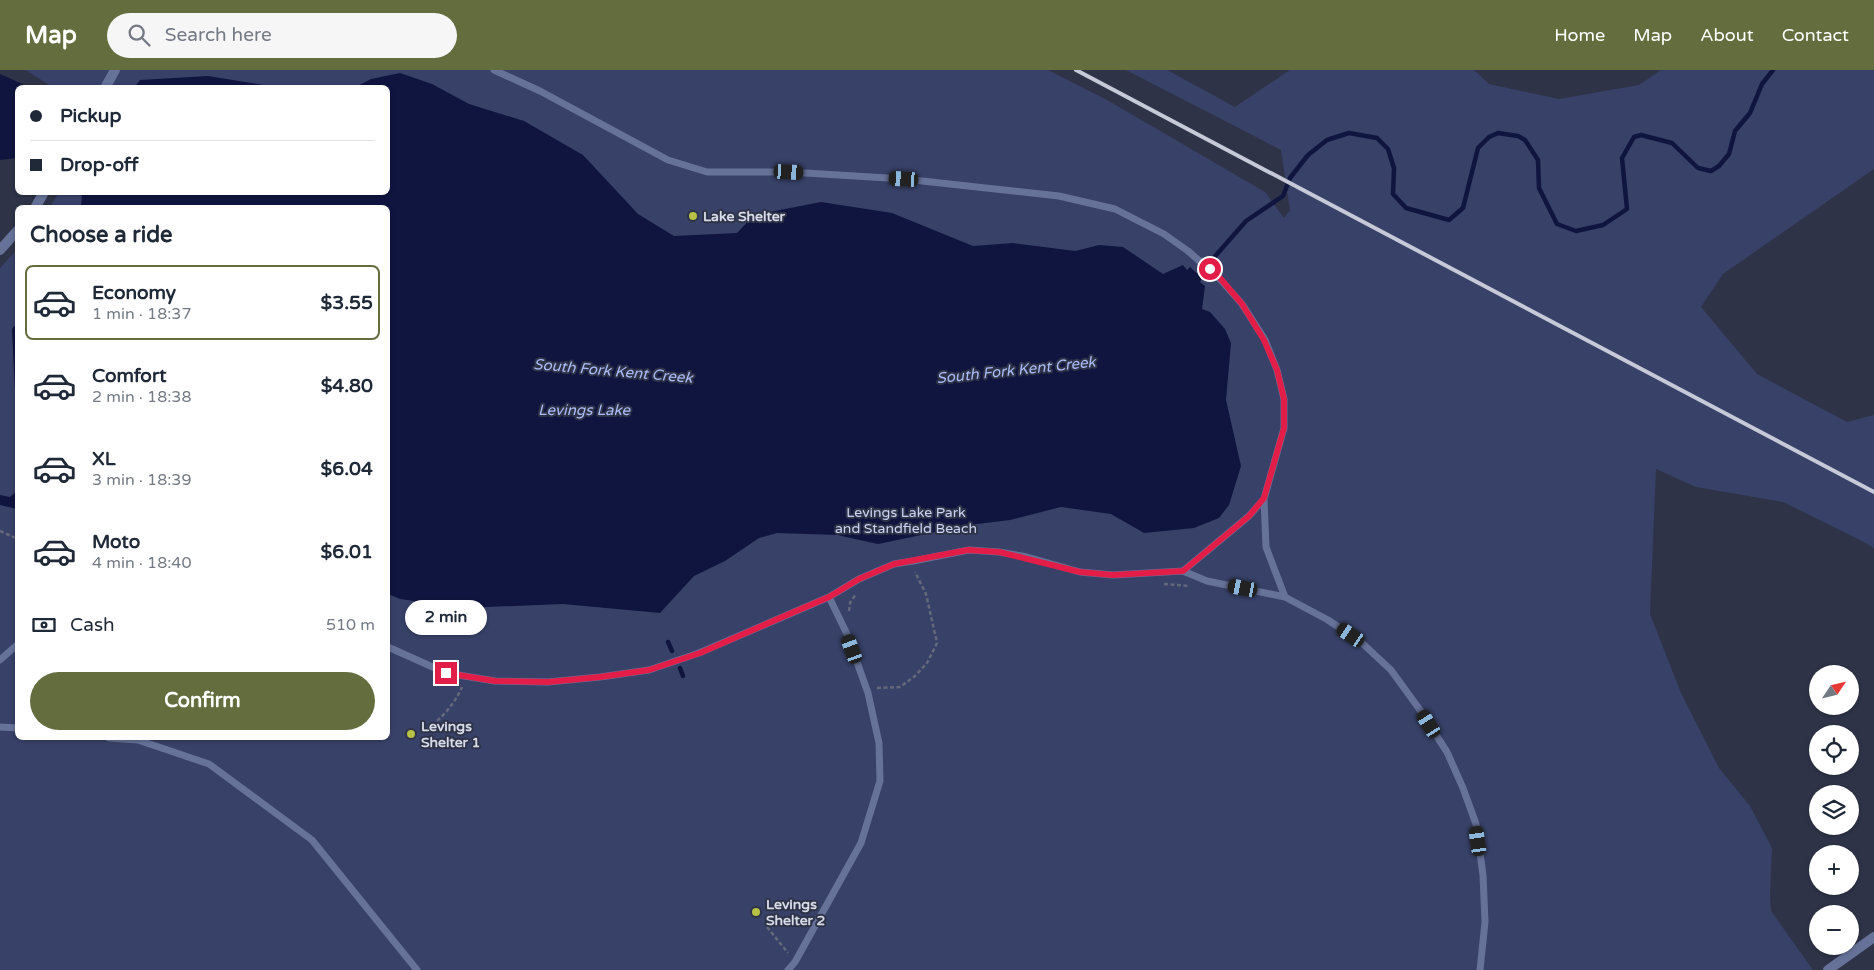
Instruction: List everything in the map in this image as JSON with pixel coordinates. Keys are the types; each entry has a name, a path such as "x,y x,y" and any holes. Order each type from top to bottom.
{"street":[{"path":"108,85 115,70"},
{"path":"0,250 15,233"},
{"path":"1828,970 1874,937"}],"lane":[{"path":"494,70 540,91 668,160 707,172 789,172 904,179 1059,196 1115,209 1164,234 1220,278 1242,304 1264,340 1277,370 1284,399 1284,428 1264,498 1266,547 1286,596"},
{"path":"1183,571 1249,516 1264,498"},
{"path":"390,648 446,673 495,681 548,682 649,670 700,653 829,597 868,575 894,564 968,550 999,552 1080,572 1113,575 1183,571 1208,582 1286,596 1328,620 1362,643 1390,670 1420,710 1447,752 1476,824 1483,875 1485,922 1480,970"},
{"path":"788,970 795,962 861,843 880,781 879,743 868,693 847,634 829,597"},
{"path":"0,660 15,647"},
{"path":"0,727 15,728"},
{"path":"138,740 209,764 312,840 417,970"}],"path":[{"path":"0,531 15,538"},
{"path":"873,688 900,687 915,676 927,663 937,643 926,594 913,568 913,561"},
{"path":"1161,584 1198,587"},
{"path":"848,617 850,604 856,594 862,590"},
{"path":"427,729 442,718 458,695 466,676"},
{"path":"767,926 795,962"}],"green space":[{"name":"Levings Lake Park and Standfield Beach","path":"26,70 1048,70 1107,100 1265,192 1284,218 1290,210 1281,150 1126,70 1167,70 1235,107 1290,70 1474,70 1489,84 1559,99 1639,85 1661,70 1874,70 1874,169 1723,274 1701,307 1757,374 1847,422 1874,415 1874,548 1783,502 1696,487 1656,469 1650,614 1681,693 1719,768 1750,806 1772,848 1771,911 1813,970 0,970 0,268 15,251 15,740 390,740 390,205 51,205 57,195 390,195 390,85 49,85"}],"water":[{"name":"Levings Lake","path":"400,73 432,84 469,104 524,121 583,155 638,214 674,236 737,233 754,215 821,202 892,213 973,246 1013,243 1075,251 1099,245 1123,247 1163,274 1183,265 1187,270 1190,267 1202,278 1200,282 1205,286 1202,309 1210,312 1225,329 1231,343 1226,400 1241,466 1229,505 1219,518 1194,528 1144,533 1111,514 1061,507 1010,520 969,525 878,544 837,535 777,533 759,538 725,561 694,576 660,613 563,604 463,608 400,599 390,595 390,205 81,205 82,195 390,195 390,85 360,85 371,79"},
{"path":"0,74 25,85 15,85 15,158 0,160"},
{"path":"208,76 264,85 136,85 140,80"},
{"path":"15,325 15,390 12,329"},
{"path":"15,493 15,509 0,505 0,495 10,497"}],"waterway":[{"name":"South Fork Kent Creek","path":"1196,278 1246,221 1283,196 1290,178 1308,155 1327,140 1349,133 1377,138 1388,149 1394,168 1393,194 1406,208 1449,220 1463,208 1478,148 1489,137 1498,133 1518,136 1525,140 1538,160 1539,188 1557,224 1576,231 1603,225 1627,209 1622,158 1634,137 1641,135 1672,143 1698,168 1711,171 1719,166 1729,154 1735,131 1750,113 1762,84 1773,70"},
{"path":"668,642 672,651"},
{"path":"680,668 683,676"}],"railway":[{"path":"1076,70 1874,492"}],"place":[{"name":"Lake Shelter","path":"693,216"},
{"name":"Levings Shelter 1","path":"411,734"},
{"name":"Levings Shelter 2","path":"756,912"}],"route":[{"path":"446,673 495,681 548,682 649,670 700,653 829,597 859,579 894,564 968,550 999,552 1027,557 1080,572 1113,575 1183,571 1249,516 1264,498 1284,428 1284,399 1277,370 1264,340 1242,304 1210,269"}]}
